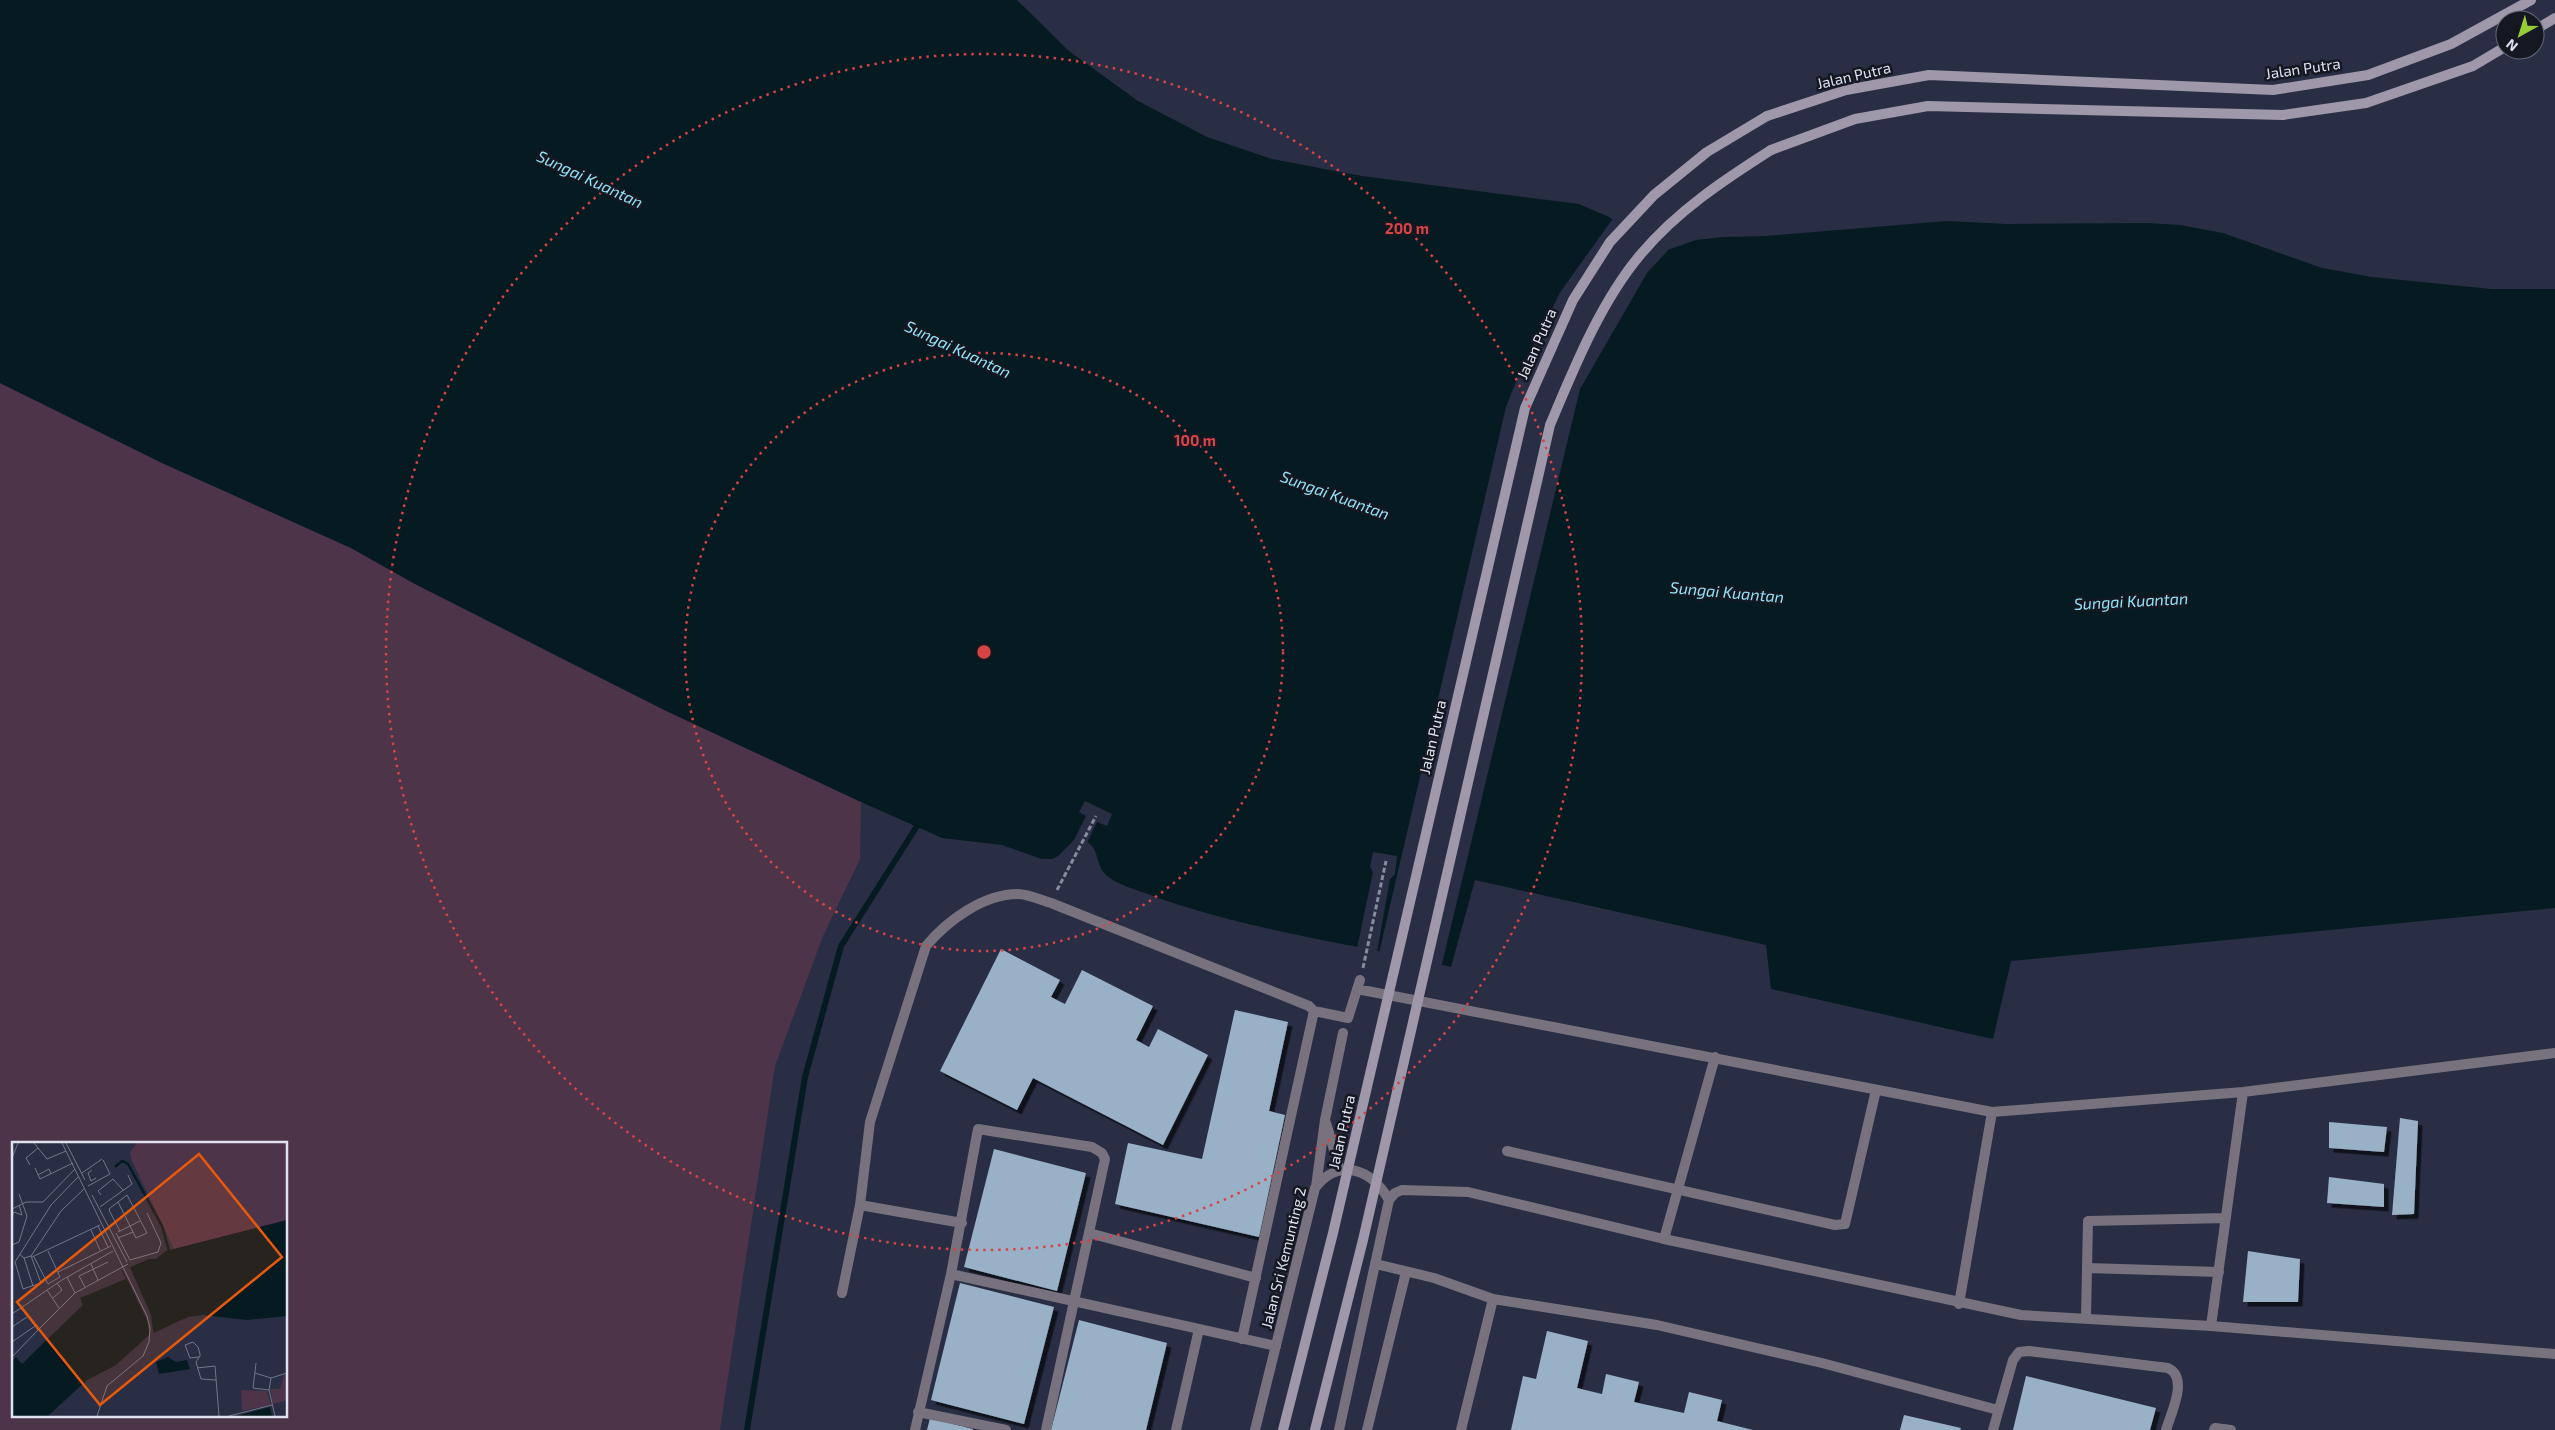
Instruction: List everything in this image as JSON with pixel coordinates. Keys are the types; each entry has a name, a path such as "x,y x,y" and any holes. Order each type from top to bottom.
{"main road":[{"name":"Jalan Putra","path":"1283,1430 1333,1233 1525,408 1573,300 1610,242 1654,195 1707,152 1767,116 1846,90 1929,75 2274,90 2376,72 2451,44 2531,0"},
{"path":"1316,1430 1363,1240 1550,425 1577,361 1609,302 1641,254 1704,193 1771,150 1855,119 1928,106 2283,115 2366,103 2473,66 2495,54"}],"street":[{"path":"842,1293 860,1205 870,1122 926,946 942,928 983,904 1002,896 1019,894 1051,903 1309,1006 1314,1012 1348,1018"},
{"path":"1316,1188 1325,1120 1343,1033 1359,985 1992,1112 2243,1092 2555,1053"},
{"path":"1242,1339 1314,1012"},
{"path":"1664,1239 1715,1057"},
{"path":"1508,1151 1835,1225 1845,1224 1876,1090"},
{"path":"2211,1326 2243,1092"},
{"path":"1959,1304 1992,1112"},
{"path":"1325,1120 1340,1170 1359,1172 1370,1177 1378,1184 1388,1200"},
{"path":"915,1430 962,1224 978,1129 1092,1147 1102,1153 1105,1159 1046,1430"},
{"name":"Jalan Sri Kemunting 2","path":"1256,1430 1316,1188 1326,1177 1340,1170"},
{"path":"1339,1430 1376,1264 1388,1200 1395,1192 1402,1190 1468,1192 1664,1239 1959,1304 2021,1315 2086,1317 2211,1326 2555,1354"},
{"path":"860,1205 962,1224"},
{"path":"2086,1317 2088,1221 2226,1218"},
{"path":"1089,1232 1256,1278"},
{"path":"1376,1264 1434,1278 1494,1299 1657,1325 1822,1363 1998,1410"},
{"path":"2088,1268 2219,1272"},
{"path":"1367,1430 1406,1272"},
{"path":"951,1274 1276,1346"},
{"path":"1461,1430 1494,1299"},
{"path":"1176,1430 1199,1329"},
{"path":"1993,1430 2013,1360 2019,1352 2029,1351 2173,1371 2177,1377 2178,1388 2166,1430"},
{"path":"918,1412 1006,1430"},
{"path":"2214,1430 2215,1428 2231,1430"}],"path":[{"path":"1055,895 1096,816"},
{"path":"1359,985 1386,861"}],"shaded area":[{"path":"0,383 162,463 351,548 415,584 582,669 861,802 860,859 823,936 775,1066 720,1430 0,1430"}],"water":[{"name":"Sungai Kuantan","path":"0,0 1017,0 1069,51 1138,101 1207,137 1272,159 1362,176 1579,204 1609,217 1643,243 1665,251 1696,240 1723,237 1766,236 1947,221 2006,224 2147,223 2180,225 2223,233 2322,268 2372,277 2491,289 2555,289 2555,908 2011,961 1993,1039 1771,989 1766,945 1475,880 1451,967 1220,917 1135,890 1107,876 1102,871 1094,849 1084,840 1076,838 1058,856 1052,859 1042,859 1002,845 942,838 664,710 415,584 351,548 162,463 0,383"}],"pier":[{"path":"1614,217 1652,245 1671,247 1647,273 1580,389 1441,968 1379,953 1506,407 1521,369 1561,291"},
{"path":"1085,801 1112,814 1107,826 1097,822 1087,843 1076,840 1073,842 1086,816 1079,812"},
{"path":"1373,852 1397,856 1395,874 1390,879 1377,952 1357,948 1373,872 1370,867"}],"building":[{"path":"1001,949 1060,980 1051,997 1065,1004 1082,970 1153,1006 1136,1040 1149,1047 1158,1029 1208,1055 1163,1145 1033,1078 1017,1110 940,1071"},
{"path":"1235,1010 1288,1022 1269,1111 1285,1115 1259,1237 1115,1204 1128,1143 1202,1159"},
{"path":"2400,1118 2418,1121 2414,1214 2392,1215"},
{"path":"2329,1122 2387,1127 2384,1152 2329,1148"},
{"path":"994,1149 1086,1173 1057,1291 964,1267"},
{"path":"2329,1177 2384,1184 2384,1207 2327,1203"},
{"path":"2248,1251 2300,1259 2298,1302 2243,1302"},
{"path":"960,1283 1054,1307 1024,1424 931,1400"},
{"path":"1079,1320 1167,1343 1146,1430 1051,1430"},
{"path":"1547,1331 1588,1341 1577,1388 1602,1394 1606,1374 1639,1382 1634,1402 1684,1413 1689,1392 1722,1400 1717,1421 1753,1430 1511,1430 1523,1376 1536,1379"},
{"path":"2026,1376 2156,1408 2150,1430 2013,1430"},
{"path":"1904,1415 1961,1428 1960,1430 1900,1430"},
{"path":"930,1418 973,1429 973,1430 927,1430"}],"waterway":[{"path":"747,1430 805,1077 841,946 917,826"}]}
